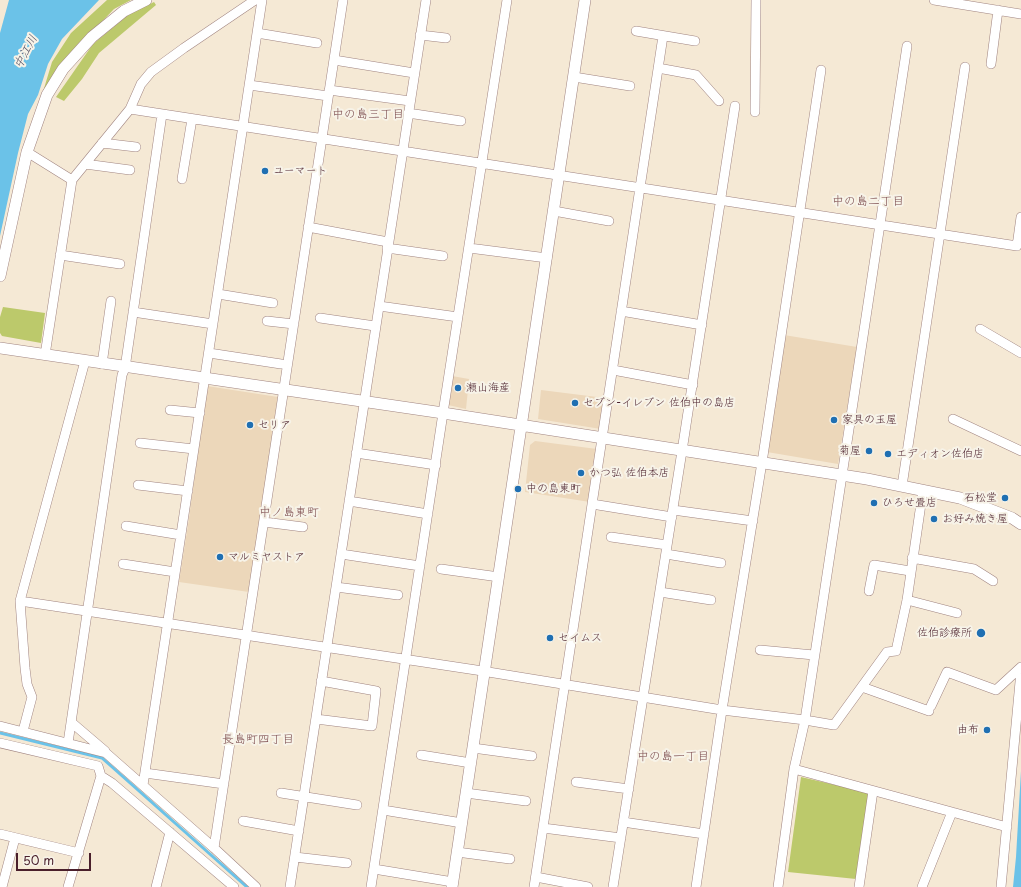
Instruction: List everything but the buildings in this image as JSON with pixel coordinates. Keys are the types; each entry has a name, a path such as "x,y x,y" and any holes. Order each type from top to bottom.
{"street":[{"path":"0,276 27,152 46,95 63,70 92,37 124,11 146,0"},
{"path":"45,355 72,180 130,110 141,84 152,72 184,48 256,0"},
{"path":"143,785 262,0"},
{"path":"214,848 343,0"},
{"path":"290,887 426,0"},
{"path":"371,887 507,0"},
{"path":"374,869 452,884 585,0"},
{"path":"756,0 756,112"},
{"path":"934,0 1021,14"},
{"path":"991,64 998,10"},
{"path":"636,31 695,41"},
{"path":"257,33 317,43"},
{"path":"420,35 446,38"},
{"path":"534,887 663,36"},
{"path":"778,887 794,769 805,720 907,46"},
{"path":"334,60 414,73"},
{"path":"902,486 965,67"},
{"path":"658,68 696,74 719,100"},
{"path":"696,887 821,70"},
{"path":"574,77 630,86"},
{"path":"249,85 410,101"},
{"path":"613,887 693,385 735,106"},
{"path":"130,110 1017,246 1021,217"},
{"path":"408,113 461,121"},
{"path":"68,743 162,114"},
{"path":"182,179 192,119"},
{"path":"102,143 136,147"},
{"path":"27,152 72,180"},
{"path":"85,164 130,170"},
{"path":"554,211 609,221"},
{"path":"308,228 443,256"},
{"path":"469,248 546,258"},
{"path":"60,255 120,264"},
{"path":"218,294 273,303"},
{"path":"102,364 111,301"},
{"path":"378,306 458,317"},
{"path":"622,311 702,325"},
{"path":"133,312 213,324"},
{"path":"320,318 376,326"},
{"path":"267,320 294,324"},
{"path":"980,329 1021,353"},
{"path":"0,348 125,368 205,378 443,413 602,439 842,475 960,498 1012,518 1021,524"},
{"path":"208,353 281,364"},
{"path":"23,731 32,697 27,684 25,668 20,601 85,361"},
{"path":"613,370 693,385"},
{"path":"170,410 200,413"},
{"path":"953,419 1021,450"},
{"path":"140,443 194,449"},
{"path":"356,453 436,465"},
{"path":"138,485 188,491"},
{"path":"20,601 484,671 722,710 834,725 887,652 896,651 907,600 910,571 923,490"},
{"path":"349,501 428,514"},
{"path":"592,504 753,522"},
{"path":"264,522 303,527"},
{"path":"126,526 181,535"},
{"path":"611,537 721,563"},
{"path":"341,554 420,566"},
{"path":"912,558 974,569 993,581"},
{"path":"123,564 175,572"},
{"path":"869,591 874,565 910,571"},
{"path":"441,569 498,577"},
{"path":"336,587 398,595"},
{"path":"660,592 711,600"},
{"path":"907,600 957,613"},
{"path":"760,650 814,655"},
{"path":"862,687 930,709 947,672 996,690 1021,667"},
{"path":"1001,887 1021,671"},
{"path":"316,719 372,726 376,691 321,681"},
{"path":"71,722 256,887"},
{"path":"0,726 106,753"},
{"path":"0,743 98,766 101,776 68,887"},
{"path":"473,748 532,756"},
{"path":"421,755 471,763"},
{"path":"794,769 1007,827"},
{"path":"145,773 224,784"},
{"path":"101,776 112,783 234,887"},
{"path":"576,782 629,789"},
{"path":"859,887 873,791"},
{"path":"281,793 357,805"},
{"path":"466,794 526,801"},
{"path":"383,810 462,822"},
{"path":"922,887 952,812"},
{"path":"243,821 299,831"},
{"path":"624,822 704,834"},
{"path":"543,828 621,838"},
{"path":"156,887 170,832"},
{"path":"0,834 78,854"},
{"path":"2,887 15,838"},
{"path":"457,852 510,859"},
{"path":"295,857 347,863"},
{"path":"536,876 588,887"}],"shaded area":[{"path":"784,335 857,347 838,464 767,452"},
{"name":"瀬山海産","path":"452,376 469,379 466,409 448,405"},
{"path":"207,386 278,397 249,592 179,582"},
{"path":"541,390 605,398 601,429 538,419"},
{"path":"535,441 597,449 590,502 525,492 530,445"}],"green space":[{"path":"107,0 131,0 114,9 73,52 42,95 52,62 71,33"},
{"path":"154,2 156,5 99,53 82,79 64,101 56,97 93,44 128,15"},
{"path":"3,307 45,313 41,343 2,336 0,333 0,317"},
{"path":"801,777 870,793 856,879 788,872"}],"water":[{"name":"中江川","path":"9,0 99,0 62,39 48,64 38,95 28,114 0,236 0,33"},
{"path":"1021,771 1021,887 1013,887 1016,857"}],"waterway":[{"path":"0,733 102,758 247,887"}],"place":[{"name":"ユーマート","path":"265,171"},
{"name":"瀬山海産","path":"458,388"},
{"name":"セブン-イレブン 佐伯中の島店","path":"575,403"},
{"name":"家具の玉屋","path":"834,420"},
{"name":"セリア","path":"250,425"},
{"name":"菊屋","path":"869,451"},
{"name":"エディオン佐伯店","path":"888,454"},
{"name":"かつ弘 佐伯本店","path":"581,473"},
{"name":"中の島東町","path":"518,489"},
{"name":"石松堂","path":"1005,498"},
{"name":"ひろせ畳店","path":"874,503"},
{"name":"お好み焼き屋","path":"934,519"},
{"name":"マルミヤストア","path":"220,557"},
{"name":"佐伯診療所","path":"981,633"},
{"name":"セイムス","path":"550,638"},
{"name":"由布","path":"987,730"}],"district":[{"name":"中の島三丁目","path":"368,115"},
{"name":"中の島二丁目","path":"868,202"},
{"name":"中ノ島東町","path":"289,513"},
{"name":"長島町四丁目","path":"258,740"},
{"name":"中の島一丁目","path":"673,757"}]}
